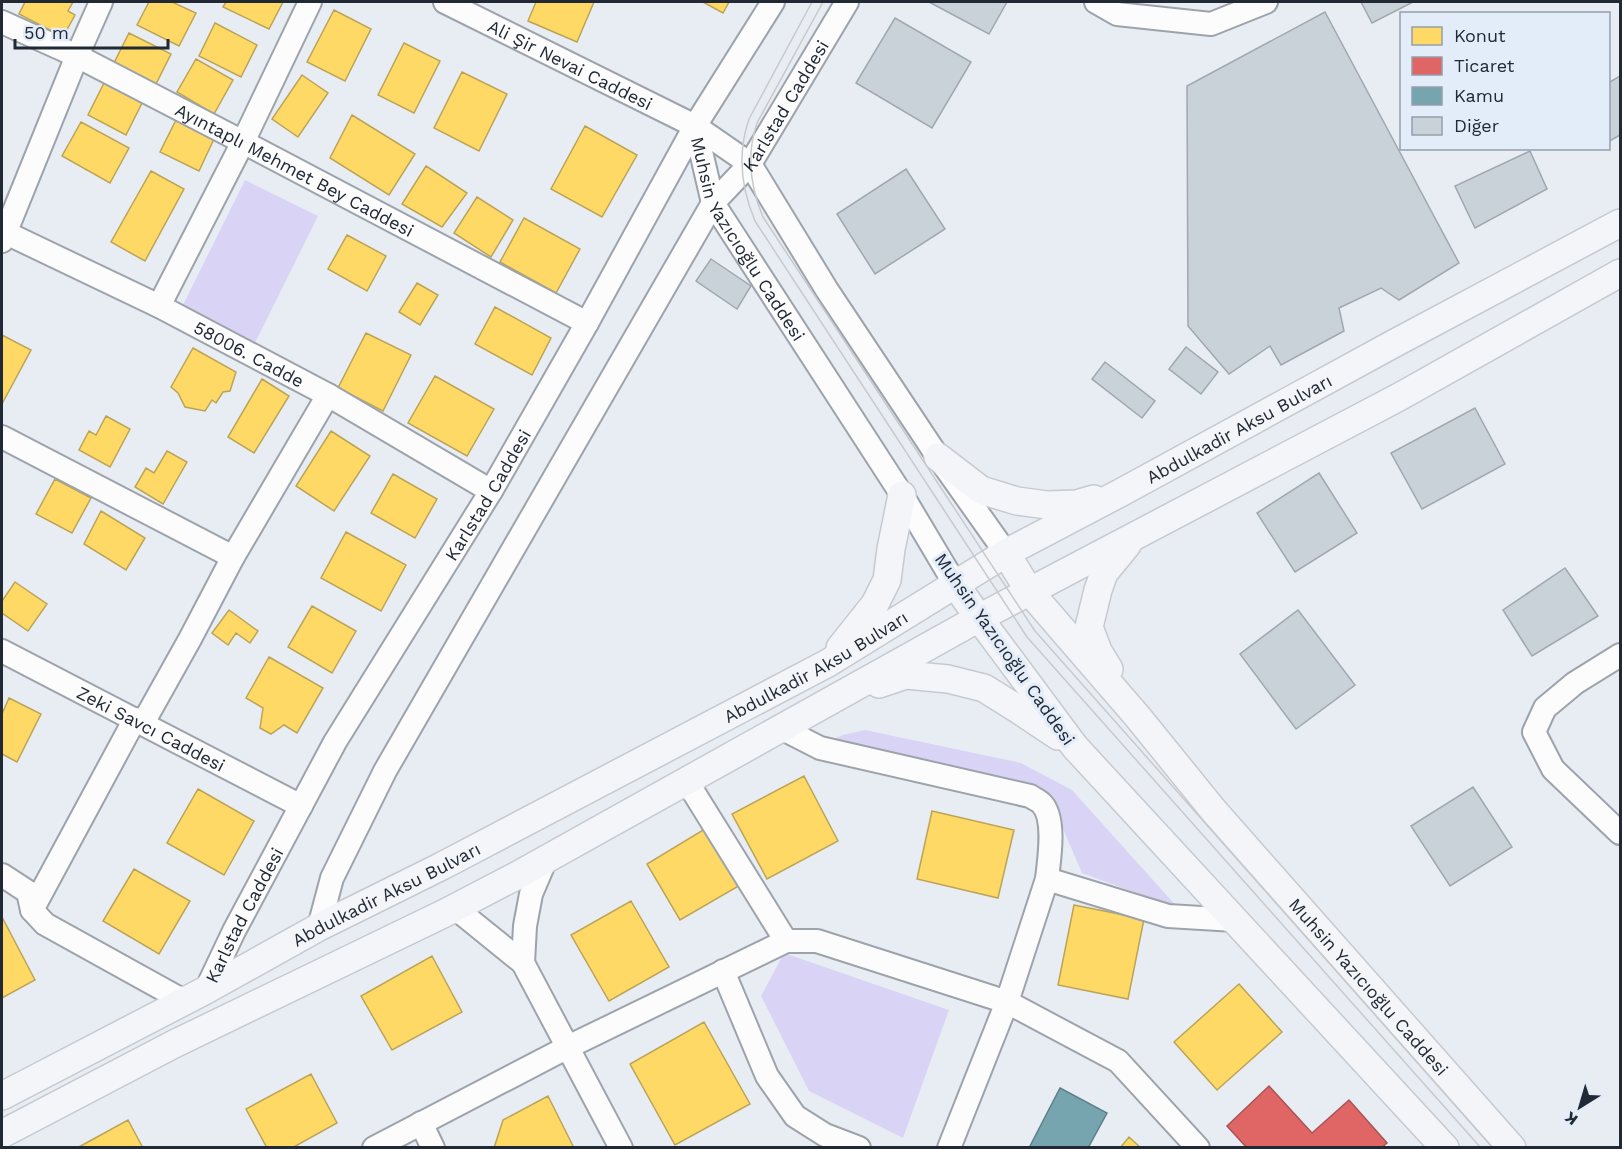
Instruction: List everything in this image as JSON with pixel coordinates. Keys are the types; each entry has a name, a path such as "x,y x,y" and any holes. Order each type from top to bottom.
{"main road":[{"name":"Abdulkadir Aksu Bulvarı","path":"2,1096 319,927 442,866 828,663 1006,553 1620,223"},
{"name":"Abdulkadir Aksu Bulvarı","path":"2,1134 174,1044 454,908 978,618 1399,397 1620,273"},
{"path":"938,457 981,490 1017,501 1047,505 1077,504 1122,492"},
{"path":"828,663 875,604 887,580 902,495"},
{"path":"1136,535 1104,573 1089,627 1098,651 1137,716"},
{"name":"Muhsin Yazıcıoğlu Caddesi","path":"1006,553 1029,591 1137,716 1214,811 1512,1148"},
{"name":"Muhsin Yazıcıoğlu Caddesi","path":"955,584 1075,747 1445,1148"},
{"path":"835,697 906,675 948,679 984,688 1075,747"}],"street":[{"path":"3,235 101,2"},
{"path":"159,306 243,142 310,2"},
{"name":"Ali Şir Nevai Caddesi","path":"445,2 695,126"},
{"name":"Karlstad Caddesi","path":"195,995 234,931 335,742 491,491 587,323 695,126 773,2"},
{"name":"Karlstad Caddesi","path":"319,927 332,878 385,771 713,203 750,164 847,2"},
{"path":"1096,2 1117,14 1152,10 1210,24 1266,2"},
{"name":"Ayıntaplı Mehmet Bey Caddesi","path":"2,22 77,56 587,323"},
{"name":"Muhsin Yazıcıoğlu Caddesi","path":"695,126 750,164 827,291 938,457 1006,553"},
{"name":"Muhsin Yazıcıoğlu Caddesi","path":"695,126 713,203 902,495 955,584"},
{"name":"58006. Cadde","path":"3,235 159,306 328,395 491,491"},
{"path":"32,910 139,721 190,639 233,557 328,395"},
{"path":"2,437 233,557"},
{"name":"Zeki Savcı Caddesi","path":"2,651 301,806"},
{"path":"1620,655 1575,683 1545,708 1534,732 1553,769 1620,833"},
{"path":"781,728 820,748 1030,796 1042,804 1049,819 1051,835 1047,879 1007,1002 949,1148"},
{"path":"686,780 786,941"},
{"path":"523,963 525,926 531,894 546,859"},
{"path":"2,875 28,892 32,910 45,924 195,995"},
{"path":"1047,879 1168,916 1235,920"},
{"path":"454,908 523,963 621,1148"},
{"path":"374,1148 568,1047 786,941 817,941 1007,1002 1118,1062 1198,1148"},
{"path":"723,971 767,1076 795,1116 825,1135 859,1148"},
{"path":"421,1123 433,1148"}],"shaded area":[{"path":"245,180 318,216 253,347 180,311"},
{"path":"865,730 1021,763 1072,790 1179,909 1082,873 1054,808 824,743 843,735"},
{"path":"784,953 949,1010 903,1138 809,1091 761,996"}],"building: Konut":[{"path":"25,2 73,2 68,11 75,15 63,37 19,14"},
{"path":"149,2 172,2 196,13 179,46 137,25"},
{"path":"226,2 283,2 269,29 223,7"},
{"path":"536,2 594,2 577,42 528,21"},
{"path":"703,2 729,2 723,13"},
{"path":"334,10 371,29 345,81 307,62"},
{"path":"215,23 257,45 241,77 199,56"},
{"path":"129,33 171,54 155,86 113,65"},
{"path":"404,43 440,61 414,113 378,95"},
{"path":"196,59 233,80 214,114 177,92"},
{"path":"462,72 507,94 479,151 434,128"},
{"path":"302,75 328,93 298,137 272,119"},
{"path":"104,83 142,103 126,135 88,115"},
{"path":"352,115 415,154 389,195 330,158"},
{"path":"176,120 214,139 199,171 160,152"},
{"path":"81,122 129,148 110,183 62,156"},
{"path":"585,126 637,155 602,217 551,189"},
{"path":"426,166 467,193 442,227 402,204"},
{"path":"151,171 184,189 145,261 111,242"},
{"path":"477,197 513,220 491,257 454,233"},
{"path":"524,218 580,249 556,293 500,262"},
{"path":"347,235 386,256 367,291 328,269"},
{"path":"417,283 438,295 420,325 399,312"},
{"path":"495,307 551,338 532,375 475,344"},
{"path":"366,333 411,355 383,411 338,388"},
{"path":"2,335 31,350 3,402 2,401"},
{"path":"193,348 236,372 230,391 223,392 216,403 212,400 205,411 185,407 178,393 171,387"},
{"path":"435,376 494,409 467,456 408,423"},
{"path":"262,379 289,396 254,453 228,437"},
{"path":"106,416 130,429 110,467 79,450 89,431 96,435"},
{"path":"331,431 370,456 334,511 296,486"},
{"path":"167,451 187,462 163,504 135,487 146,468 154,473"},
{"path":"393,474 437,499 415,538 371,513"},
{"path":"55,479 91,498 72,533 36,514"},
{"path":"101,511 145,538 126,570 84,544"},
{"path":"346,532 406,565 381,611 321,578"},
{"path":"15,582 47,604 28,631 2,613 2,601"},
{"path":"312,606 356,631 332,673 288,647"},
{"path":"229,610 258,631 250,643 236,633 228,645 212,633"},
{"path":"269,657 323,688 297,733 284,725 271,734 260,728 263,708 246,698"},
{"path":"9,698 41,714 17,762 2,754 2,714"},
{"path":"804,776 838,841 767,879 732,814"},
{"path":"198,789 254,821 224,875 167,843"},
{"path":"932,811 1014,830 998,898 917,879"},
{"path":"708,827 742,884 680,920 647,864"},
{"path":"134,869 190,901 159,954 103,921"},
{"path":"631,901 669,967 609,1001 571,935"},
{"path":"1074,905 1144,919 1128,999 1058,985"},
{"path":"2,917 35,980 2,998"},
{"path":"432,956 462,1012 392,1050 361,996"},
{"path":"1239,984 1282,1032 1217,1090 1174,1042"},
{"path":"704,1022 750,1104 675,1145 630,1064"},
{"path":"311,1074 337,1123 292,1148 267,1148 246,1109"},
{"path":"548,1096 574,1148 494,1148 503,1120"},
{"path":"128,1120 143,1148 77,1148"},
{"path":"1129,1137 1141,1148 1120,1148"}],"building: Ticaret":[{"path":"1269,1086 1312,1133 1349,1100 1387,1143 1381,1148 1247,1148 1227,1126"}],"building: Kamu":[{"path":"1060,1088 1107,1113 1088,1148 1029,1148"}],"building: Diğer":[{"path":"929,2 1007,2 989,34"},
{"path":"1361,2 1413,2 1372,23"},
{"path":"1325,12 1459,263 1399,300 1381,288 1339,308 1344,331 1281,365 1270,346 1229,374 1188,326 1187,86"},
{"path":"895,18 971,62 932,128 856,83"},
{"path":"1620,76 1620,135 1610,141 1610,82"},
{"path":"1530,151 1547,189 1475,228 1455,186"},
{"path":"906,169 945,229 875,274 837,214"},
{"path":"711,259 751,286 737,309 696,281"},
{"path":"1186,347 1218,372 1201,394 1169,369"},
{"path":"1105,362 1155,401 1142,418 1092,379"},
{"path":"1475,408 1505,464 1422,509 1391,453"},
{"path":"1319,473 1357,533 1295,572 1257,513"},
{"path":"1565,568 1598,616 1532,656 1503,610"},
{"path":"1298,610 1355,685 1296,729 1240,654"},
{"path":"1473,787 1512,847 1450,886 1411,826"}],"tram line":[{"path":"812,2 749,119 745,132 742,171 746,196 755,221 1027,637 1481,1148"},
{"path":"823,2 757,123 751,147 751,170 755,194 763,217 1035,631 1493,1148"}]}
